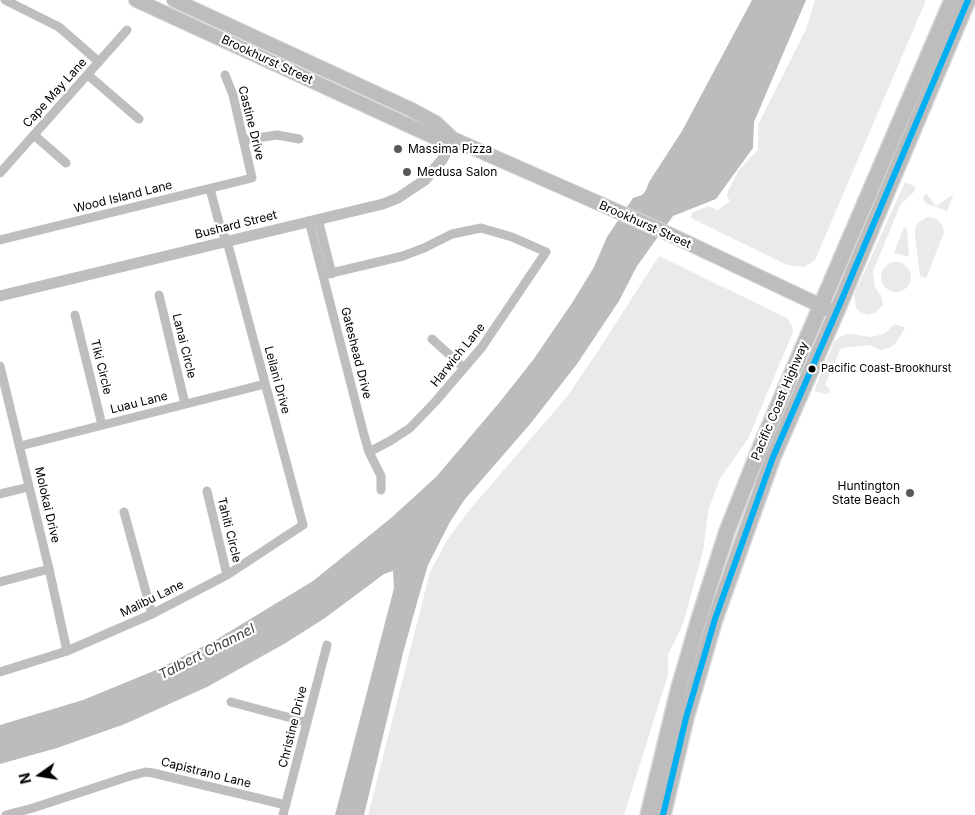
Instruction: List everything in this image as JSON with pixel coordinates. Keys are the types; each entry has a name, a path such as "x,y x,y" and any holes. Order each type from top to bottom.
{"highway":[{"name":"Pacific Coast Highway","path":"648,815 681,682 727,531 820,305 952,0"},
{"name":"Pacific Coast Highway","path":"663,815 698,673 733,565 773,457 836,314 968,0"}],"main road":[{"name":"Brookhurst Street","path":"136,0 436,138 453,139"},
{"name":"Brookhurst Street","path":"174,0 410,109 436,123 453,139 671,236 836,314"}],"street":[{"path":"5,0 59,27 99,62"},
{"name":"Cape May Lane","path":"0,173 127,30"},
{"name":"Castine Drive","path":"226,74 252,178"},
{"path":"88,75 139,118"},
{"path":"34,135 66,163"},
{"path":"244,140 277,135 299,139"},
{"name":"Bushard Street","path":"0,296 383,204 398,198 426,180 439,164 453,139"},
{"name":"Wood Island Lane","path":"0,240 252,178"},
{"name":"Leilani Drive","path":"210,189 221,230 227,241 303,525"},
{"name":"Gateshead Drive","path":"314,220 369,452 381,476 381,490"},
{"name":"Harwich Lane","path":"327,275 403,256 452,234 481,228 512,237 546,252 498,325 435,402 410,428 369,452"},
{"name":"Lanai Circle","path":"158,295 186,404"},
{"name":"Tiki Circle","path":"75,315 102,425"},
{"path":"432,339 464,368"},
{"name":"Molokai Drive","path":"0,366 5,404 20,446 67,651"},
{"name":"Luau Lane","path":"20,446 265,384"},
{"path":"0,494 29,487"},
{"name":"Tahiti Circle","path":"207,491 227,575"},
{"path":"124,512 152,614"},
{"name":"Malibu Lane","path":"0,672 67,651 152,614 227,575 303,525"},
{"path":"0,582 49,569"},
{"name":"Christine Drive","path":"283,815 327,645"},
{"path":"231,702 306,722"},
{"name":"Capistrano Lane","path":"6,815 146,772 153,772 286,805"}],"shaded area":[{"path":"815,0 926,0 815,260 804,267 787,265 691,218 692,213 708,206 718,210 730,201 727,196 728,191 739,170 758,150 758,125 806,29"},
{"path":"905,182 916,187 913,193 901,204 873,271 875,287 882,298 883,305 876,312 869,315 860,312 856,308 854,295"},
{"path":"926,193 936,206 952,195 953,197 947,211 925,203 923,199"},
{"path":"928,217 939,221 944,233 926,278 920,276 915,229 918,223"},
{"path":"905,227 907,228 909,257 894,253"},
{"path":"659,256 787,318 793,332 748,439 721,477 709,507 703,551 683,624 668,655 668,675 624,815 368,815 430,572 447,540 471,508 566,398"},
{"path":"896,262 907,266 911,277 907,288 896,292 885,288 881,277 885,266"},
{"path":"895,324 905,328 896,343 891,347 881,350 869,345 841,348 825,385 830,389 829,393 814,391 835,340 846,334 870,337 880,335"}],"water":[{"name":"Talbert Channel","path":"752,0 806,0 754,122 753,148 716,199 673,216 637,266 619,301 577,364 531,423 465,499 450,522 428,565 420,592 403,653 364,815 335,815 394,588 393,571 384,574 325,618 284,644 207,687 125,724 57,748 0,764 0,725 83,700 156,670 214,641 313,581 391,518 436,477 533,360 572,303 594,267 607,237 633,198 642,195 646,190 649,182 682,131"}],"transit line":[{"path":"663,815 686,718 715,619 773,457 968,0"}],"place":[{"name":"Massima Pizza","path":"398,149"},
{"name":"Medusa Salon","path":"407,172"},
{"name":"Pacific Coast-Brookhurst","path":"812,369"},
{"name":"Huntington State Beach","path":"910,493"}]}
